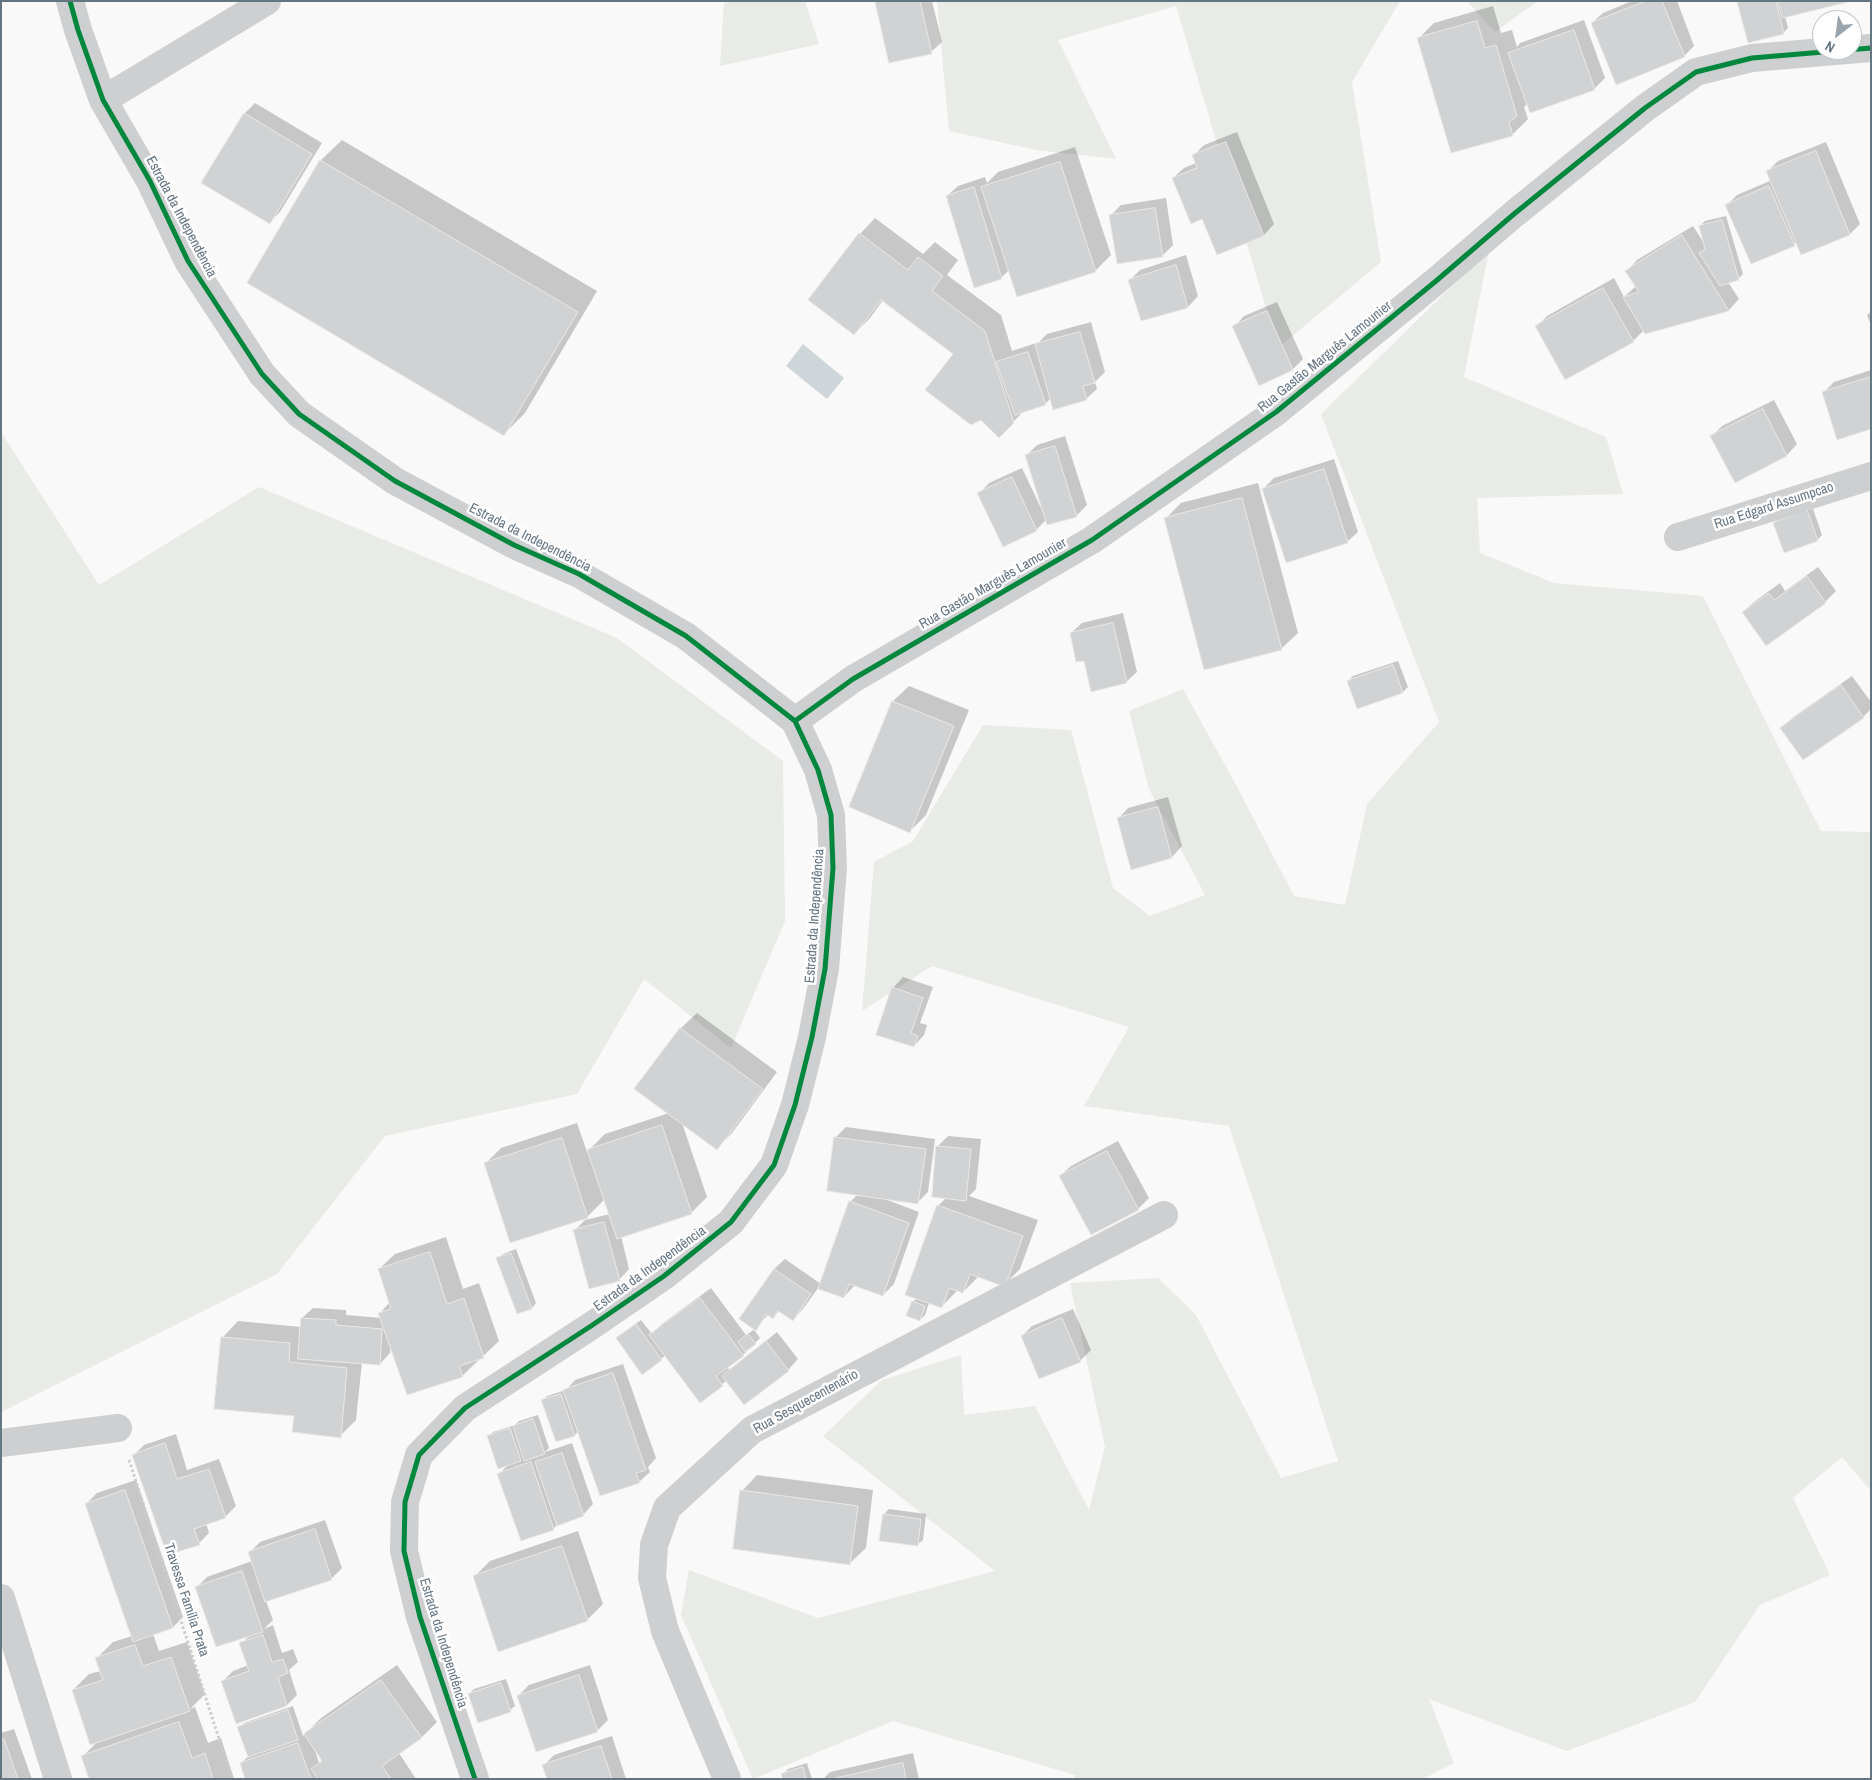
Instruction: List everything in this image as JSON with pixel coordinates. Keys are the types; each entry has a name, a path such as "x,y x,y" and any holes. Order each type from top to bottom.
{"street":[{"name":"Estrada da Independência","path":"70,1 78,30 103,100 150,181 188,261 262,374 298,414 395,481 514,545 579,574 686,636 795,721 818,770 831,815 833,868 825,969 812,1037 795,1105 774,1165 731,1222 664,1276 465,1408 419,1455 405,1502 404,1551 420,1617 475,1779"},
{"path":"103,100 267,1"},
{"name":"Rua Gastão Marguês Lamounier","path":"795,721 852,678 1092,540 1276,412 1436,282 1552,183 1645,108 1696,72 1752,58 1871,48"},
{"name":"Rua Edgard Assumpcao","path":"1678,537 1871,476"},
{"name":"Rua Sesquecentenário","path":"727,1779 664,1631 652,1578 654,1545 667,1508 752,1430 1164,1214"},
{"path":"1,1442 118,1428"},
{"path":"1,1598 58,1779"}],"shaded area":[{"path":"724,1 805,1 819,44 720,66"},
{"path":"937,1 1400,1 1352,82 1381,262 1278,348 1176,6 1058,40 1116,159 1036,150 949,131"},
{"path":"1467,1 1538,1 1495,32"},
{"path":"1489,250 1464,377 1606,437 1623,494 1477,498 1480,553 1554,583 1703,596 1821,831 1871,832 1871,1491 1842,1457 1793,1498 1830,1575 1760,1605 1695,1702 1567,1751 1429,1699 1454,1763 1423,1779 1075,1779 1075,1775 893,1721 753,1779 681,1615 689,1570 818,1618 995,1571 823,1436 882,1380 961,1355 964,1415 1035,1406 1089,1510 1105,1447 1070,1283 1158,1278 1196,1315 1281,1478 1338,1461 1229,1126 1084,1106 1129,1027 932,966 862,1011 874,862 913,841 983,725 1071,730 1113,888 1150,916 1205,895 1149,789 1129,711 1183,689 1294,896 1345,905 1367,804 1439,722 1321,414"},
{"path":"803,344 844,378 827,399 786,366"},
{"path":"1,432 99,585 259,487 617,638 783,761 785,921 731,1048 644,979 577,1094 385,1136 277,1274 1,1412"}],"building":[{"path":"875,1 920,1 932,54 889,63"},
{"path":"1646,1 1662,1 1685,57 1616,85 1591,23"},
{"path":"1776,1 1784,34 1748,43 1737,2"},
{"path":"1778,1 1848,2 1812,10 1783,18"},
{"path":"1477,21 1485,48 1496,45 1517,116 1509,122 1513,136 1451,153 1417,38"},
{"path":"1574,30 1595,90 1530,113 1508,53"},
{"path":"244,113 312,154 270,224 201,183"},
{"path":"1226,142 1264,236 1217,255 1202,219 1191,224 1172,178 1197,168 1192,155"},
{"path":"1816,151 1850,235 1801,255 1766,171"},
{"path":"320,160 578,312 504,436 247,283"},
{"path":"1060,162 1096,272 1017,297 981,187"},
{"path":"1769,186 1795,246 1751,264 1725,205"},
{"path":"974,187 1002,279 974,288 946,196"},
{"path":"1155,208 1163,257 1117,264 1109,215"},
{"path":"1722,220 1739,280 1720,286 1699,253 1705,249 1699,226"},
{"path":"859,233 908,270 918,257 943,276 932,291 985,331 1014,423 999,438 981,420 971,425 925,390 953,354 881,300 854,335 808,300"},
{"path":"1682,235 1729,311 1645,334 1623,297 1639,292 1625,271"},
{"path":"1176,265 1188,308 1141,321 1128,280"},
{"path":"1603,288 1634,342 1565,380 1535,326"},
{"path":"1267,311 1293,370 1259,386 1232,326"},
{"path":"1080,332 1095,383 1083,386 1087,400 1053,410 1035,344"},
{"path":"1028,352 1046,405 1015,415 996,362"},
{"path":"1871,377 1871,429 1837,440 1822,392"},
{"path":"1763,409 1787,456 1735,483 1710,436"},
{"path":"1055,446 1077,517 1047,525 1025,455"},
{"path":"1324,469 1348,543 1286,563 1262,489"},
{"path":"1012,477 1037,531 1003,547 977,493"},
{"path":"1242,498 1282,650 1204,670 1164,518"},
{"path":"1807,510 1818,541 1784,553 1773,523"},
{"path":"1807,576 1826,603 1766,646 1742,612 1769,593 1774,600"},
{"path":"1113,623 1127,683 1091,692 1084,661 1076,662 1070,633"},
{"path":"1393,665 1403,693 1357,709 1347,681"},
{"path":"1841,685 1864,718 1803,760 1780,728"},
{"path":"892,701 954,726 910,833 849,807"},
{"path":"1158,807 1172,858 1131,870 1117,818"},
{"path":"892,987 923,998 911,1033 918,1036 914,1047 876,1035"},
{"path":"680,1028 763,1089 717,1150 634,1089"},
{"path":"662,1125 692,1214 617,1239 587,1150"},
{"path":"834,1137 926,1149 918,1204 827,1191"},
{"path":"562,1138 588,1218 510,1243 484,1163"},
{"path":"936,1146 971,1149 966,1201 932,1197"},
{"path":"1107,1151 1139,1210 1091,1235 1059,1176"},
{"path":"849,1201 909,1223 883,1296 849,1284 844,1298 818,1289"},
{"path":"937,1205 1023,1236 1005,1287 970,1274 963,1293 949,1288 942,1308 905,1295"},
{"path":"604,1222 620,1281 589,1289 573,1230"},
{"path":"430,1252 447,1304 464,1298 484,1358 459,1366 463,1377 407,1395 378,1313 391,1309 378,1269"},
{"path":"511,1253 532,1309 517,1314 496,1258"},
{"path":"774,1269 811,1294 793,1321 778,1311 773,1319 766,1314 756,1331 739,1319"},
{"path":"700,1298 744,1356 716,1376 723,1386 700,1403 649,1335"},
{"path":"912,1301 925,1306 920,1321 906,1316"},
{"path":"301,1318 336,1320 336,1325 382,1329 380,1365 298,1359"},
{"path":"1062,1318 1081,1362 1039,1379 1021,1336"},
{"path":"636,1324 662,1360 642,1375 616,1338"},
{"path":"748,1334 756,1344 745,1352 738,1342"},
{"path":"221,1337 290,1343 289,1362 347,1368 341,1438 292,1432 294,1416 214,1409"},
{"path":"766,1341 789,1371 744,1405 722,1376"},
{"path":"613,1373 646,1470 636,1473 640,1483 600,1496 563,1390"},
{"path":"561,1394 575,1436 556,1442 541,1400"},
{"path":"533,1419 545,1454 524,1461 513,1426"},
{"path":"510,1428 521,1461 498,1469 487,1436"},
{"path":"165,1443 177,1479 209,1469 226,1518 194,1529 200,1545 167,1555 132,1455"},
{"path":"562,1453 584,1516 557,1526 535,1462"},
{"path":"531,1462 554,1530 521,1541 497,1474"},
{"path":"125,1490 173,1628 133,1642 85,1504"},
{"path":"740,1490 858,1506 850,1565 733,1549"},
{"path":"883,1514 921,1519 918,1546 879,1541"},
{"path":"315,1529 332,1580 265,1602 248,1552"},
{"path":"562,1546 588,1621 498,1652 473,1576"},
{"path":"242,1571 263,1632 216,1647 195,1587"},
{"path":"263,1635 272,1662 283,1659 288,1673 278,1677 287,1706 236,1724 221,1681 249,1671 239,1643"},
{"path":"135,1645 143,1666 171,1657 190,1711 90,1745 72,1690 103,1680 95,1658"},
{"path":"579,1675 598,1732 536,1752 517,1696"},
{"path":"381,1680 422,1738 382,1766 391,1779 318,1779 311,1769 322,1761 304,1734"},
{"path":"501,1683 511,1712 478,1723 468,1694"},
{"path":"288,1710 298,1740 248,1757 237,1727"},
{"path":"179,1722 192,1758 205,1753 213,1779 89,1779 81,1756"},
{"path":"1,1739 4,1739 18,1779 1,1779"},
{"path":"298,1743 311,1779 245,1779 240,1763"},
{"path":"601,1746 612,1779 547,1779 542,1765"},
{"path":"903,1763 906,1779 832,1779"},
{"path":"803,1767 806,1779 783,1779 781,1774"}],"cycle path":[{"path":"70,1 78,30 103,100 150,181 188,261 262,374 299,414 395,481 514,545 579,574 686,636 795,721 818,770 831,815 833,868 825,969 812,1037 795,1105 774,1165 731,1222 664,1276 465,1408 419,1455 405,1502 404,1551 420,1617 475,1779"},
{"path":"795,721 853,679 1092,540 1276,412 1436,281 1514,214 1645,108 1696,72 1752,58 1871,48"}]}
